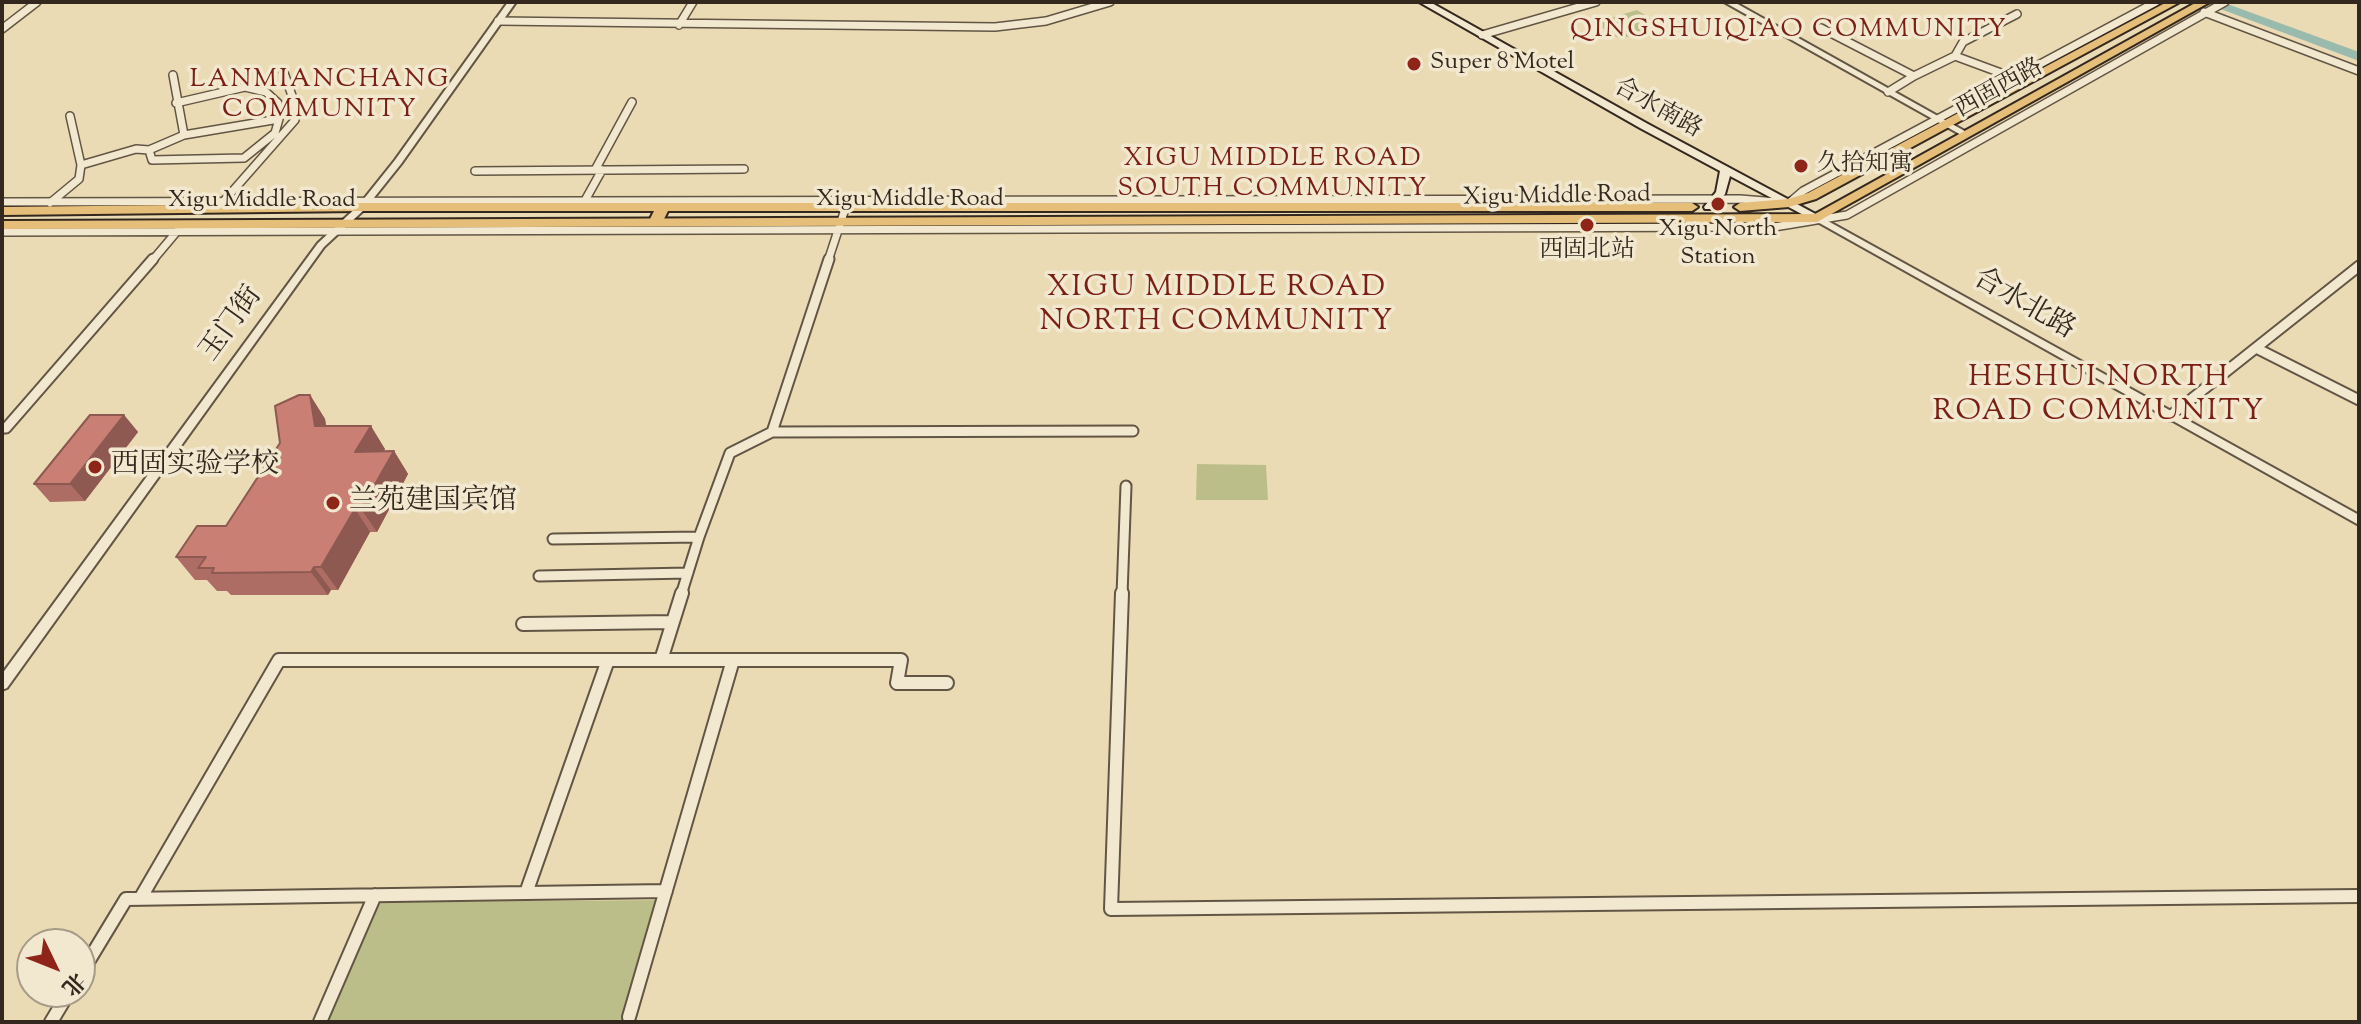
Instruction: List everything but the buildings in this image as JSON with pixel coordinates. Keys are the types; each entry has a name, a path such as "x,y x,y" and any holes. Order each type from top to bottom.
{"main road":[{"name":"合水南路","path":"1423,2 1789,203"},
{"name":"西固西路","path":"1789,203 1812,196 2153,5 2175,2"},
{"name":"西固西路","path":"1817,218 2202,8"},
{"path":"1714,203 1726,169"},
{"name":"合水北路","path":"1789,203 1817,218"},
{"name":"Xigu Middle Road","path":"1394,215 1789,203"},
{"name":"Xigu Middle Road","path":"2,211 220,205 582,205 659,216"},
{"name":"Xigu Middle Road","path":"2,225 338,228 659,216 844,215 1817,218"}],"street":[{"path":"2,29 37,2"},
{"name":"玉门街","path":"2,684 321,245 364,204 512,2"},
{"path":"679,25 693,2"},
{"path":"498,21 995,27 1046,21 1110,2"},
{"path":"1482,35 1596,2"},
{"path":"1728,2 1966,134"},
{"path":"632,102 582,205 844,215 1770,227 1847,215 2202,8 2225,2"},
{"path":"2202,8 2359,71"},
{"path":"1888,92 1955,56 1963,42 2017,14"},
{"path":"1821,28 1914,76"},
{"path":"1955,56 2001,73"},
{"path":"2,202 220,205 295,120 296,107 283,70"},
{"path":"173,75 184,135"},
{"path":"149,150 152,160 244,158 275,133 279,119 278,103 266,92 245,87 176,103"},
{"path":"40,211 79,179 81,165 70,116"},
{"path":"81,165 136,149 149,150 184,135 279,119"},
{"path":"475,171 744,169"},
{"path":"338,228 844,215 1714,203"},
{"path":"772,432 844,215"},
{"name":"合水北路","path":"1817,218 2359,521"},
{"path":"2,232 180,228"},
{"path":"2,428 6,428 180,228"},
{"path":"2170,416 2359,266"},
{"path":"2256,348 2359,400"},
{"path":"661,660 699,537 730,453 772,432 1133,431"},
{"path":"1126,486 1111,909 2359,896"},
{"path":"553,539 699,537"},
{"path":"539,576 688,573"},
{"path":"523,624 672,622"},
{"path":"140,899 279,660 901,660 897,683 947,683"},
{"path":"526,893 608,660"},
{"path":"629,1017 733,660"},
{"path":"96,949 126,899 666,891"},
{"path":"320,1022 375,895"}],"green space":[{"path":"1637,10 1663,26 1620,39 1594,23"},
{"path":"1197,464 1266,465 1268,500 1196,500"},
{"path":"670,900 636,1022 325,1022 379,902"}],"waterway":[{"path":"2209,2 2359,57"}],"place":[{"name":"Super 8 Motel","path":"1414,64"},
{"name":"久拾知寓","path":"1801,166"},
{"name":"Xigu North Station","path":"1718,204"},
{"name":"西固北站","path":"1587,225"},
{"name":"西固实验学校","path":"95,467"},
{"name":"兰苑建国宾馆","path":"333,503"}],"district":[{"name":"QINGSHUIQIAO COMMUNITY","path":"1789,32"},
{"name":"LANMIANCHANG COMMUNITY","path":"320,97"},
{"name":"XIGU MIDDLE ROAD SOUTH COMMUNITY","path":"1273,176"},
{"name":"XIGU MIDDLE ROAD NORTH COMMUNITY","path":"1217,307"},
{"name":"HESHUI NORTH ROAD COMMUNITY","path":"2099,397"}]}
